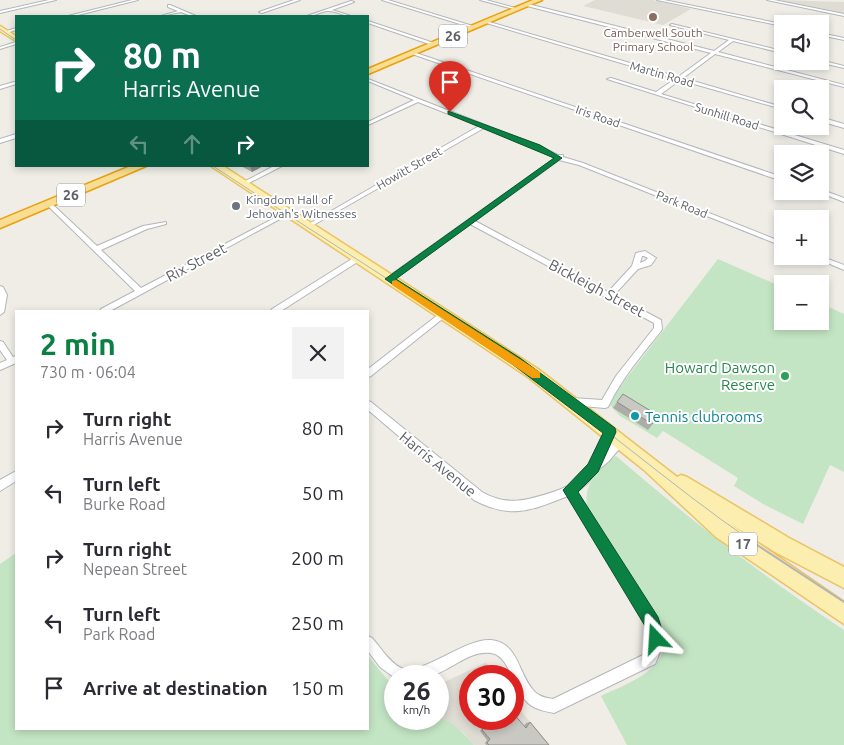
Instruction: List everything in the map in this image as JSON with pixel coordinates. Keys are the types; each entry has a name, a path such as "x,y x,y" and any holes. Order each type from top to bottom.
{"highway":[{"name":"26","path":"369,72 539,0"},
{"name":"26","path":"0,224 139,167"}],"main road":[{"path":"3,30 15,38"},
{"name":"17","path":"218,167 516,361 616,436 723,530 844,614"},
{"name":"17","path":"650,464 762,533 844,578"}],"street":[{"path":"0,12 54,0"},
{"path":"74,15 136,0"},
{"path":"261,12 298,0"},
{"path":"312,15 352,2 346,0"},
{"path":"384,0 474,27"},
{"path":"482,0 517,9"},
{"path":"659,0 774,23"},
{"path":"770,0 844,15"},
{"path":"528,5 844,86"},
{"path":"169,6 192,15"},
{"path":"329,10 346,15"},
{"path":"167,15 182,11"},
{"path":"369,22 434,44"},
{"name":"Martin Road","path":"485,22 774,106"},
{"path":"672,25 774,50"},
{"path":"829,36 844,39"},
{"path":"657,94 732,40"},
{"path":"0,48 15,44"},
{"name":"Iris Road","path":"413,53 774,176"},
{"path":"829,63 844,67"},
{"name":"Sunhill Road","path":"609,79 844,152"},
{"name":"Park Road","path":"369,80 774,241"},
{"path":"0,88 15,83"},
{"path":"369,124 418,100"},
{"path":"829,122 844,126"},
{"name":"Howitt Street","path":"308,226 483,126"},
{"path":"0,141 15,136"},
{"path":"389,279 560,157"},
{"path":"243,184 277,167"},
{"path":"829,195 844,200"},
{"path":"49,204 141,292"},
{"name":"Rix Street","path":"106,310 288,213"},
{"name":"Bickleigh Street","path":"470,222 657,320 659,326 614,386 605,404 573,402"},
{"path":"97,249 145,227 164,223"},
{"path":"277,310 358,259"},
{"path":"829,262 844,268"},
{"path":"608,295 636,267"},
{"path":"0,289 3,294 0,312"},
{"path":"369,373 443,314"},
{"path":"0,344 14,360 0,367"},
{"name":"Harris Avenue","path":"369,406 478,496 493,504 508,508 528,506 570,490 580,484 593,468 605,458 616,436"},
{"path":"0,486 15,477"},
{"path":"438,665 478,648 492,646 504,652 509,658 526,693 538,703 554,706 650,659 656,647 652,623 570,490"},
{"path":"369,643 388,665"}],"shaded area":[{"name":"Camberwell South Primary School","path":"595,0 653,0 691,9 663,25 583,6"},
{"path":"776,0 844,2 844,14"},
{"path":"459,675 459,730 449,722 449,680"},
{"path":"524,714 549,745 474,745 460,730 524,730"}],"green space":[{"path":"718,259 774,284 774,330 829,330 829,307 844,314 844,472 830,465 803,524 765,505 734,486 738,478 663,431 657,438 620,416 610,405 612,397"},
{"path":"616,456 727,547 844,630 844,745 627,745 601,696 638,678 649,670 657,662 663,651 664,639 661,624 587,505 590,483 603,465"},
{"path":"15,554 15,730 369,730 369,657 384,676 384,730 449,730 449,722 458,728 474,745 0,745 0,564"}],"building":[{"path":"623,394 659,416 652,424 617,402"},
{"path":"530,722 549,745 489,745 487,743 490,739 482,730 524,730 524,726 526,728"}],"tram line":[{"path":"0,29 15,39"},
{"path":"215,167 514,363 574,406 750,540"},
{"path":"748,539 844,602"}],"slow traffic":[{"path":"396,283 536,375"}],"place":[{"name":"Camberwell South Primary School","path":"653,17"},
{"name":"Kingdom Hall of Jehovah's Witnesses","path":"236,206"},
{"name":"Howard Dawson Reserve","path":"785,376"},
{"name":"Tennis clubrooms","path":"635,416"}],"route":[{"path":"450,112 537,147 559,158 389,279 516,361 573,402 610,432 593,468 580,484 570,490 652,623 656,639"}]}
